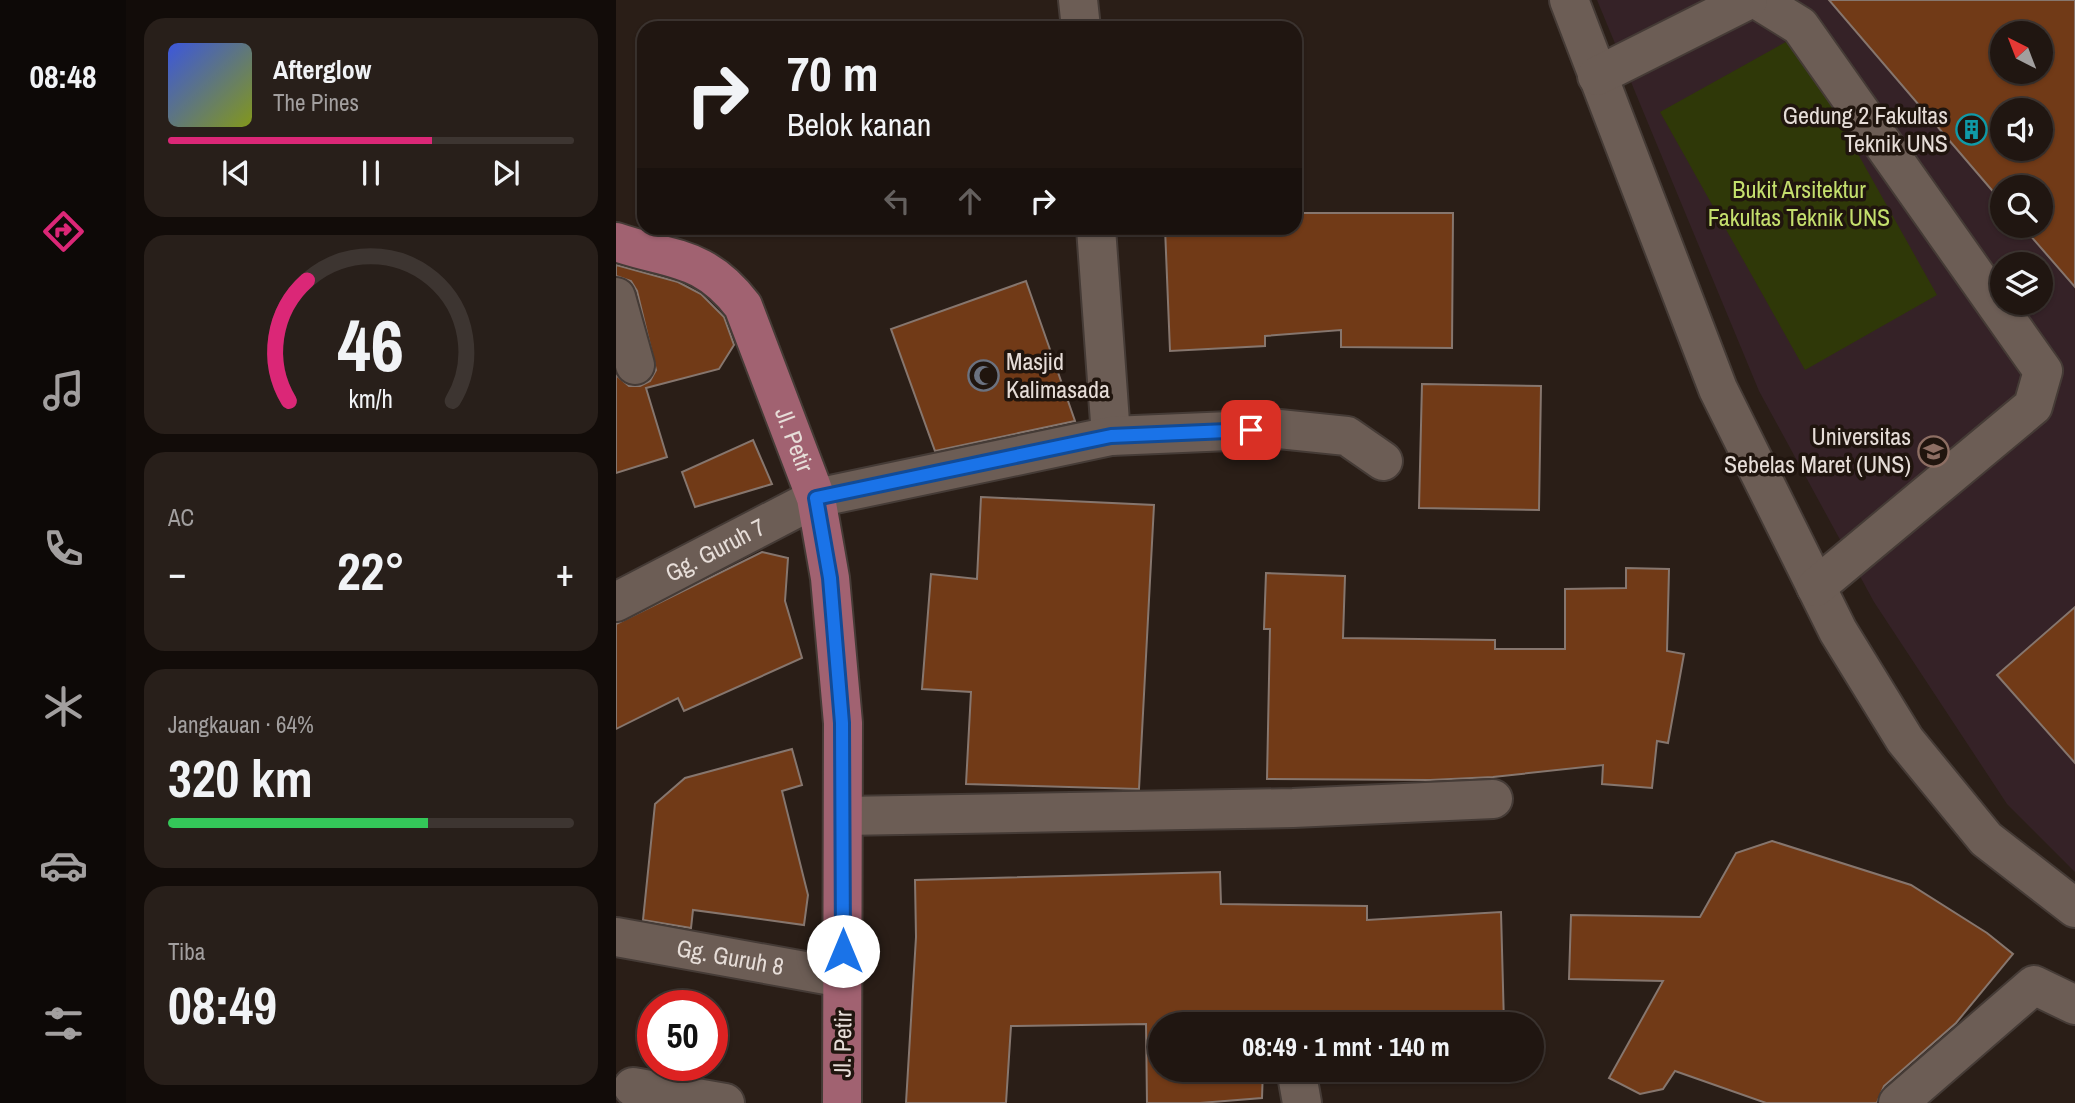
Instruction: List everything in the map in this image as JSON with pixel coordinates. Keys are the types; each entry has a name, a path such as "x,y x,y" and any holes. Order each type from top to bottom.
{"main road":[{"name":"Jl. Petir","path":"616,242 681,260 725,283 743,306 816,498 830,578 842,723 842,1103"}],"street":[{"path":"1078,0 1080,21"},
{"path":"1569,0 1718,389 1838,631 1905,740 1986,839 2075,908"},
{"path":"1598,76 1748,0"},
{"path":"1758,0 1800,26 2043,371 2033,406 1816,587"},
{"path":"1097,235 1111,436"},
{"path":"616,297 635,365"},
{"name":"Gg. Guruh 7","path":"616,602 816,498 1111,436 1279,429 1348,436 1383,461"},
{"path":"842,816 1293,808 1493,799"},
{"name":"Gg. Guruh 8","path":"616,937 843,978"},
{"path":"1898,1103 2034,985 2075,1005"},
{"path":"1298,1082 1301,1103"},
{"path":"633,1087 724,1103"}],"shaded area":[{"name":"Universitas Sebelas Maret (UNS)","path":"1597,0 2075,0 2075,872 2007,804 1874,602 1759,391"}],"green space":[{"name":"Bukit Arsitektur Fakultas Teknik UNS","path":"1793,38 1937,295 1805,370 1660,112"}],"building":[{"name":"Gedung 2 Fakultas Teknik UNS","path":"1829,0 2075,0 2075,287 2053,262 2053,252 2045,252 2032,238 2053,238 2053,175 1990,175 1990,188"},
{"path":"1302,213 1453,213 1452,348 1341,347 1341,330 1265,336 1265,346 1170,351 1165,235 1302,235"},
{"path":"616,265 678,282 701,294 724,317 734,345 719,369 646,388 667,457 616,473 616,375 629,386 640,386 650,381 656,370 637,291 631,281 616,276"},
{"name":"Masjid Kalimasada","path":"1026,281 1075,421 935,451 891,329"},
{"path":"1422,384 1541,386 1539,510 1419,508"},
{"path":"753,440 772,484 695,507 682,472"},
{"path":"981,497 1154,505 1139,789 966,784 971,692 922,689 931,574 977,579"},
{"path":"762,552 788,558 785,601 802,658 684,711 678,698 616,729 616,624"},
{"path":"1626,568 1669,569 1667,651 1684,654 1668,743 1657,741 1652,788 1602,784 1603,765 1493,777 1430,780 1267,779 1270,629 1264,629 1266,573 1345,576 1343,638 1495,640 1495,649 1565,649 1565,589 1626,588"},
{"path":"2075,607 2075,763 1997,675"},
{"path":"792,749 802,785 782,791 808,895 804,925 693,910 691,928 643,920 655,804 685,778"},
{"path":"1772,841 1911,885 1987,933 2013,954 1956,1023 1884,1086 1877,1103 1766,1103 1675,1071 1663,1089 1640,1094 1609,1078 1663,981 1569,979 1571,915 1700,917 1736,853"},
{"path":"1220,872 1221,904 1367,906 1367,920 1501,912 1504,1012 1148,1012 1148,1082 1263,1082 1262,1098 1200,1103 1147,1103 1146,1024 1011,1026 1006,1103 906,1103 916,937 915,880"}],"place":[{"name":"Gedung 2 Fakultas Teknik UNS","path":"1971,130"},
{"name":"Masjid Kalimasada","path":"983,376"},
{"name":"Universitas Sebelas Maret (UNS)","path":"1934,451"}],"route":[{"path":"843,951 842,723 838,652 830,578 816,498 1111,436 1251,430"}]}
